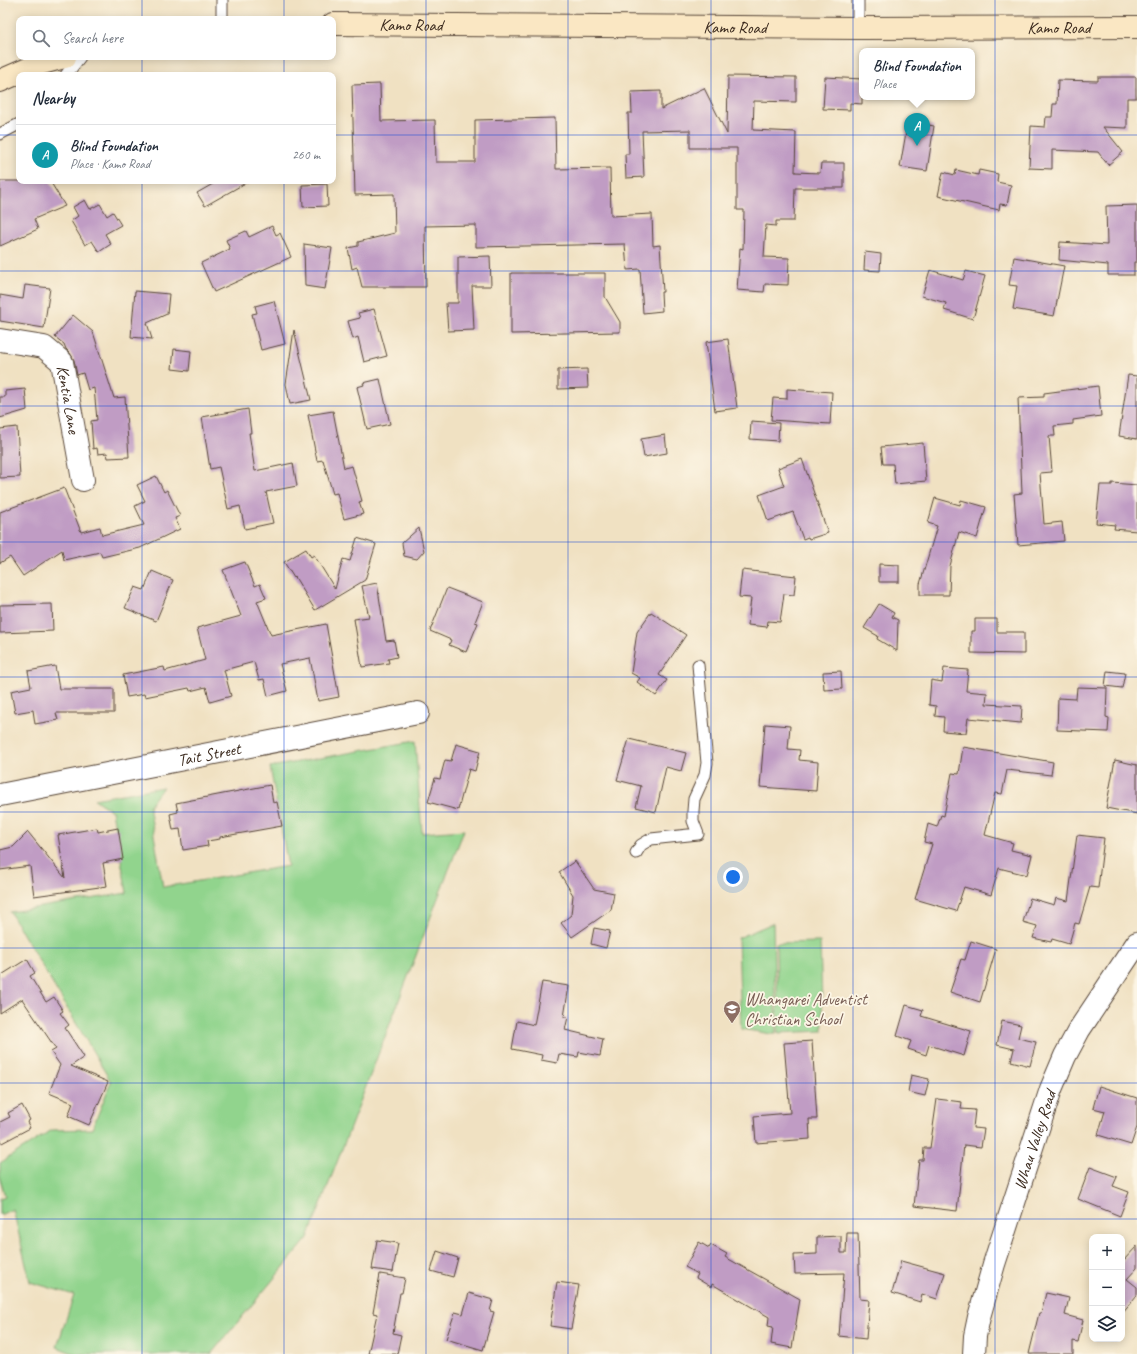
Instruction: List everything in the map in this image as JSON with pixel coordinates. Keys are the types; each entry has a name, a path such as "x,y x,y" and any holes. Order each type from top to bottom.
{"main road":[{"name":"Kamo Road","path":"336,24 858,28 1137,27"},
{"path":"21,72 39,64 54,60"},
{"path":"0,81 16,74"}],"street":[{"name":"Kentia Lane","path":"0,340 44,347 62,362 83,480"},
{"name":"Tait Street","path":"0,795 418,712"},
{"name":"Whau Valley Road","path":"974,1354 975,1336 979,1317 992,1272 1051,1089 1064,1056 1079,1030 1137,942"}],"lane":[{"path":"222,0 222,16"},
{"path":"858,0 858,28"},
{"path":"68,72 78,60"},
{"path":"0,134 16,126"},
{"path":"636,853 641,845 651,839 698,834 693,821 694,799 706,775 707,763 698,665"}],"green space":[{"path":"415,741 422,833 464,830 308,1238 211,1354 75,1354 57,1347 74,1295 30,1282 13,1209 0,1215 0,1198 5,1196 0,1179 0,1163 52,1130 92,1129 111,1082 10,912 127,893 112,811 94,799 163,787 149,806 163,887 288,866 270,767"},
{"path":"773,923 776,1034 741,1029 738,938"},
{"path":"820,942 823,1031 778,1033 776,943"}],"building":[{"path":"728,76 796,77 796,102 754,101 753,130 796,132 795,172 820,173 821,163 844,163 844,188 795,188 794,221 776,221 776,226 766,225 764,257 789,258 788,285 765,284 764,292 737,290 740,248 743,249 744,210 737,210 737,148 690,148 690,130 642,131 644,177 626,178 625,154 629,154 628,113 632,113 631,92 661,91 661,109 704,88 727,134"},
{"path":"825,77 859,79 859,100 862,100 862,104 850,103 850,110 823,109"},
{"path":"1098,77 1136,77 1136,98 1127,98 1127,128 1103,127 1123,152 1108,165 1098,152 1052,150 1052,169 1029,168 1031,126 1045,127 1046,117 1052,117 1053,104 1057,104 1058,80 1098,81"},
{"path":"380,84 381,121 435,120 436,162 475,162 475,120 555,118 556,169 610,168 611,216 652,214 653,246 660,245 663,292 661,292 662,311 643,313 640,269 627,270 625,244 476,247 476,225 425,226 426,287 362,287 357,267 352,269 348,248 358,246 358,242 395,233 394,194 355,195 352,85"},
{"path":"908,121 934,126 927,171 900,167"},
{"path":"956,170 978,175 979,170 998,174 997,182 1011,185 1007,205 1000,204 999,210 938,196 943,172 955,175"},
{"path":"0,181 16,181 16,184 52,184 65,206 34,219 38,229 0,246"},
{"path":"213,184 244,184 205,206 197,193"},
{"path":"327,184 328,206 303,207 302,185"},
{"path":"85,200 90,209 100,204 107,216 113,212 121,225 105,234 111,244 99,252 92,241 85,245 71,221 78,216 73,207"},
{"path":"1137,205 1137,262 1134,262 1134,275 1108,275 1108,265 1059,260 1060,242 1107,245 1106,206"},
{"path":"272,226 276,235 280,233 291,257 214,292 201,263 230,249 226,240 246,231 249,237"},
{"path":"304,244 332,248 325,289 305,286"},
{"path":"865,252 881,254 880,271 864,270"},
{"path":"490,256 491,286 472,286 474,330 448,331 446,303 458,303 458,257"},
{"path":"1014,257 1064,266 1054,316 1013,309 1017,286 1009,285"},
{"path":"930,270 963,280 966,271 985,276 973,319 944,310 946,303 922,296"},
{"path":"511,273 605,273 605,297 620,322 620,332 511,334"},
{"path":"25,285 50,288 44,328 0,321 0,295 23,299"},
{"path":"135,291 169,294 167,314 147,323 152,339 131,337"},
{"path":"274,301 285,344 261,350 252,314 257,313 255,306"},
{"path":"374,309 387,356 364,362 358,337 353,339 348,321 360,318 358,313"},
{"path":"73,315 93,332 114,398 125,397 129,457 108,458 107,453 98,454 97,448 93,449 91,421 97,420 94,388 88,390 83,373 77,375 74,360 70,353 64,344 55,337"},
{"path":"294,330 311,400 290,404 286,384"},
{"path":"728,339 737,408 715,411 706,342"},
{"path":"174,349 191,351 189,371 172,369"},
{"path":"587,369 588,388 558,389 558,370"},
{"path":"1128,375 1137,376 1137,439 1119,436"},
{"path":"380,379 390,424 367,429 357,387 364,385 363,383"},
{"path":"1098,386 1101,416 1073,420 1073,424 1054,426 1055,436 1049,436 1052,472 1040,473 1044,524 1062,522 1064,541 1018,545 1014,494 1022,493 1018,398 1044,397 1044,393"},
{"path":"25,389 27,410 0,418 0,397 5,397 5,391"},
{"path":"787,389 832,392 830,424 771,420 773,398 787,399"},
{"path":"248,409 251,433 249,433 255,471 293,463 297,486 266,492 273,523 245,529 240,506 228,509 219,467 210,469 202,417"},
{"path":"333,411 344,468 352,466 362,501 359,502 363,514 344,519 337,493 333,494 323,460 317,461 308,415"},
{"path":"751,421 779,423 778,441 750,439"},
{"path":"17,427 20,477 0,478 0,429"},
{"path":"665,435 667,453 644,457 641,439"},
{"path":"923,443 926,481 895,484 893,464 883,464 881,447"},
{"path":"802,459 828,533 809,539 808,537 803,539 793,512 768,521 759,495 784,486 778,468"},
{"path":"156,476 164,492 167,490 180,516 175,518 180,529 140,548 102,557 100,552 64,560 62,550 23,576 10,557 0,563 0,512 64,488 81,532 100,527 102,535 144,525 135,506 145,501 137,485"},
{"path":"1112,483 1137,485 1137,531 1114,529 1115,525 1096,523 1100,485 1112,485"},
{"path":"935,498 960,505 961,500 986,507 977,538 959,532 950,566 949,595 920,595 920,584 937,526 928,523"},
{"path":"419,528 424,551 417,559 404,556 402,543"},
{"path":"357,538 376,544 365,580 315,610 284,562 306,549 311,557 314,555 335,589 343,559 350,561"},
{"path":"245,562 255,586 260,584 266,598 257,601 271,635 326,624 339,697 318,701 310,658 280,664 287,691 268,696 264,679 259,680 254,662 224,670 231,696 210,702 206,687 190,691 189,688 145,697 144,694 127,697 123,675 164,667 165,671 205,660 197,628 241,616 223,570"},
{"path":"879,564 899,565 899,582 879,582"},
{"path":"742,570 796,576 794,595 784,594 780,622 768,621 767,627 748,625 751,598 739,597"},
{"path":"152,571 173,580 156,621 125,608 135,587 144,590"},
{"path":"377,583 386,641 394,640 397,657 388,659 389,663 362,667 354,619 369,617 362,586"},
{"path":"447,588 483,602 475,622 478,623 466,652 449,645 451,640 430,631"},
{"path":"52,604 53,631 0,633 0,605"},
{"path":"879,604 894,613 892,617 898,620 897,651 877,639 878,636 864,628"},
{"path":"651,612 686,635 659,675 667,680 656,696 637,682 640,678 631,673 637,632"},
{"path":"975,619 997,619 997,632 1024,632 1024,654 971,653 971,631 975,631"},
{"path":"55,666 59,689 114,689 114,713 56,713 58,720 35,724 33,710 15,713 11,691 31,687 28,671"},
{"path":"944,668 968,670 966,691 987,693 986,704 1022,706 1021,723 968,718 966,733 943,731 944,717 935,716 936,706 929,705 931,680 942,682"},
{"path":"841,671 842,689 824,690 823,672"},
{"path":"1107,671 1125,673 1122,688 1105,686"},
{"path":"1077,687 1107,688 1106,717 1109,718 1108,732 1057,730 1058,698 1076,699"},
{"path":"765,724 790,726 788,749 800,750 799,760 818,762 816,791 760,787"},
{"path":"629,739 686,753 681,771 666,767 656,812 636,807 641,786 617,780"},
{"path":"456,744 480,751 475,771 469,769 458,810 428,802 435,778 440,779 445,760 451,761"},
{"path":"963,747 1053,762 1051,775 1007,770 1002,794 995,793 985,835 1013,843 1011,850 1032,855 1027,875 999,868 991,895 964,887 956,911 915,899 932,844 924,842 928,824 937,827 941,815 944,816 952,773 959,774"},
{"path":"1115,760 1137,765 1137,814 1106,808"},
{"path":"270,785 273,803 277,802 282,826 220,837 220,839 207,841 208,846 183,850 180,829 173,830 170,814 178,812 176,803"},
{"path":"97,828 98,832 118,828 123,859 103,863 107,886 34,896 30,866 0,870 0,850 13,847 28,832 65,878 58,835"},
{"path":"1077,835 1104,838 1098,888 1090,887 1079,924 1075,923 1069,944 1052,939 1051,942 1033,938 1037,926 1023,922 1030,898 1054,905 1056,898 1068,901"},
{"path":"575,861 594,889 614,893 611,910 572,937 561,923 571,915 573,895 559,872"},
{"path":"594,928 610,931 606,948 591,944"},
{"path":"971,941 996,949 980,1002 950,992 961,959 965,960"},
{"path":"27,959 35,973 30,976 46,1002 54,997 63,1011 60,1013 69,1025 65,1028 84,1057 71,1066 108,1082 89,1125 68,1116 73,1103 49,1093 60,1065 51,1052 56,1049 22,999 0,1013 0,976"},
{"path":"542,982 569,986 564,1017 568,1017 565,1030 603,1039 600,1056 579,1052 578,1057 559,1054 557,1063 541,1060 542,1055 512,1049 517,1021 534,1025"},
{"path":"906,1005 923,1010 921,1016 971,1031 964,1056 929,1045 926,1055 908,1049 911,1041 897,1036"},
{"path":"1002,1021 1021,1025 1018,1038 1036,1042 1030,1066 1011,1061 1014,1049 997,1045"},
{"path":"812,1041 817,1119 809,1119 810,1139 756,1143 754,1116 790,1113 784,1043"},
{"path":"911,1075 929,1079 925,1096 908,1092"},
{"path":"1099,1086 1137,1098 1137,1127 1131,1145 1098,1135 1105,1111 1093,1108"},
{"path":"937,1099 962,1102 961,1109 975,1110 973,1128 984,1129 981,1147 964,1145 957,1211 914,1206 919,1160 923,1160 924,1148 930,1148"},
{"path":"22,1105 30,1120 27,1122 30,1128 0,1144 0,1122 10,1117 8,1113"},
{"path":"1090,1167 1117,1177 1113,1186 1129,1192 1120,1216 1078,1199"},
{"path":"847,1233 858,1233 860,1299 869,1300 866,1339 839,1336 844,1273 795,1274 794,1255 817,1254 817,1237 841,1236 841,1253 846,1253"},
{"path":"377,1240 398,1243 393,1272 372,1269"},
{"path":"699,1242 709,1248 711,1245 727,1254 725,1257 800,1299 792,1348 771,1344 773,1327 768,1326 769,1317 712,1284 711,1287 696,1278 698,1274 685,1267"},
{"path":"1137,1246 1137,1268 1127,1279 1137,1287 1137,1295 1125,1309 1125,1270 1125,1259"},
{"path":"437,1251 458,1258 453,1277 431,1271"},
{"path":"901,1261 945,1273 937,1299 922,1294 920,1302 892,1293"},
{"path":"380,1274 405,1278 402,1293 400,1293 393,1333 401,1335 397,1354 368,1354 377,1314 373,1313"},
{"path":"557,1282 579,1285 571,1329 550,1326"},
{"path":"469,1293 493,1300 490,1311 494,1312 483,1350 446,1339 455,1312 463,1314"},
{"path":"1046,1293 1069,1298 1065,1315 1083,1320 1078,1342 1073,1341 1073,1354 1029,1354 1039,1313 1041,1313"}],"place":[{"name":"Blind Foundation","path":"917,146"},
{"name":"Whangarei Adventist Christian School","path":"732,1024"}]}
